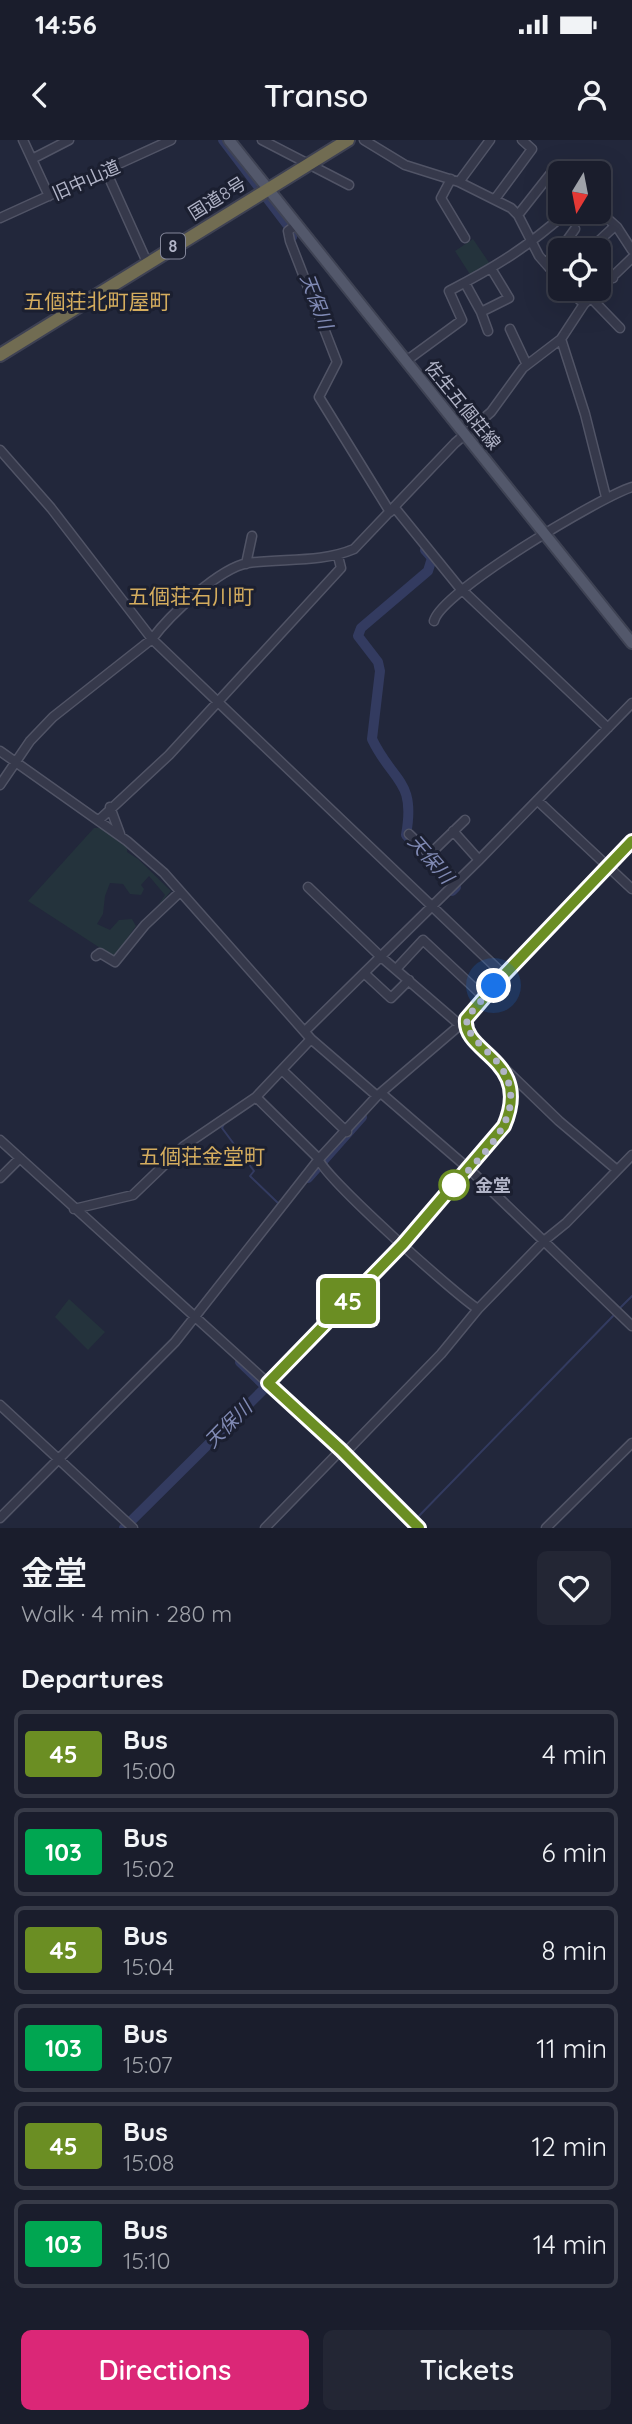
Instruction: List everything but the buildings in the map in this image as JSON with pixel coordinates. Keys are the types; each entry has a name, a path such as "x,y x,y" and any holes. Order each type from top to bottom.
{"highway":[{"name":"国道8号","path":"0,355 266,188 348,140"}],"main road":[{"name":"佐生五個荘線","path":"229,140 266,188 292,228 405,361 632,643"},
{"path":"415,1524 343,1452 268,1383 403,1244 504,1126 512,1105 511,1089 499,1064 463,1025 504,975 632,841"}],"street":[{"path":"23,140 49,196"},
{"path":"32,159 69,140"},
{"name":"旧中山道","path":"0,218 171,140"},
{"path":"262,140 349,185"},
{"path":"364,140 405,165 455,181 495,199 518,215 531,243 548,266"},
{"path":"465,238 441,198 491,140"},
{"path":"495,199 532,149 522,140"},
{"path":"106,171 147,262"},
{"path":"518,215 548,177"},
{"path":"611,222 632,250"},
{"path":"405,361 463,320 449,291 492,270 553,224"},
{"path":"602,238 615,226"},
{"path":"292,228 307,288 337,362 319,397 393,510 463,588 608,728"},
{"path":"545,263 560,250 575,229"},
{"path":"613,278 632,258"},
{"path":"481,312 509,298 492,270"},
{"path":"465,283 488,331"},
{"path":"0,785 37,732 152,639 161,627 219,576 246,564 338,556 354,548 463,435 491,412 525,366 561,339 587,301 620,328"},
{"path":"510,330 525,366"},
{"path":"561,339 585,414 606,497"},
{"path":"0,450 51,508 152,639 504,975"},
{"path":"434,621 434,616 463,588 606,497 632,487"},
{"path":"246,564 252,536"},
{"path":"99,820 169,755 341,568 338,556"},
{"path":"305,1031 432,909 632,703"},
{"path":"0,751 99,820 164,873 311,1039 469,1169 632,1326"},
{"path":"538,801 632,889"},
{"path":"110,807 121,837"},
{"path":"430,854 465,820"},
{"path":"453,831 480,860"},
{"path":"409,834 455,883"},
{"path":"0,1518 175,1342 319,1163 379,1094 463,1025 383,957 308,887"},
{"path":"96,957 100,953 115,962 145,925 180,892"},
{"path":"397,968 423,940 484,997"},
{"path":"365,975 391,998 409,980"},
{"path":"74,1209 133,1195 184,1146 256,1098 284,1072 311,1039"},
{"path":"499,1064 559,1121 617,1170"},
{"path":"284,1072 347,1132"},
{"path":"256,1098 426,1268 478,1309"},
{"path":"0,1140 268,1383"},
{"path":"265,1528 441,1354 478,1309 632,1155"},
{"path":"0,1178 20,1158"},
{"path":"0,1405 130,1525"},
{"path":"546,1528 632,1443"}],"shaded area":[{"path":"473,239 492,267 471,276 455,251"},
{"path":"94,828 101,828 127,847 127,852 171,891 157,907 165,895 149,876 141,885 144,889 141,895 130,894 123,884 110,883 103,914 97,924 110,930 119,920 132,919 136,926 114,957 28,901"},
{"path":"69,1299 105,1332 88,1350 55,1317"}],"waterway":[{"name":"天保川","path":"223,140 289,227 292,237"},
{"name":"天保川","path":"425,550 432,558 428,571 361,628 358,636 378,662 380,671 372,739 405,792 408,803 406,835 456,887 452,891"},
{"name":"天保川","path":"308,1178 362,1117"},
{"path":"225,1122 222,1128 254,1171 250,1176 278,1203"},
{"path":"620,1308 632,1296"},
{"path":"416,1519 614,1315"},
{"name":"天保川","path":"124,1528 266,1387 240,1362"}],"bus line":[{"name":"45","path":"419,1528 341,1450 268,1383 403,1244 504,1126 512,1105 511,1089 499,1064 466,1028 466,1019 504,975 632,841"}],"place":[{"name":"金堂","path":"454,1185"}],"district":[{"name":"五個荘北町屋町","path":"97,301"},
{"name":"五個荘石川町","path":"191,596"},
{"name":"五個荘金堂町","path":"202,1156"}],"route":[{"path":"454,1185 453,1187 504,1126 512,1105 511,1089 506,1075 466,1028 466,1019 494,986"}]}
